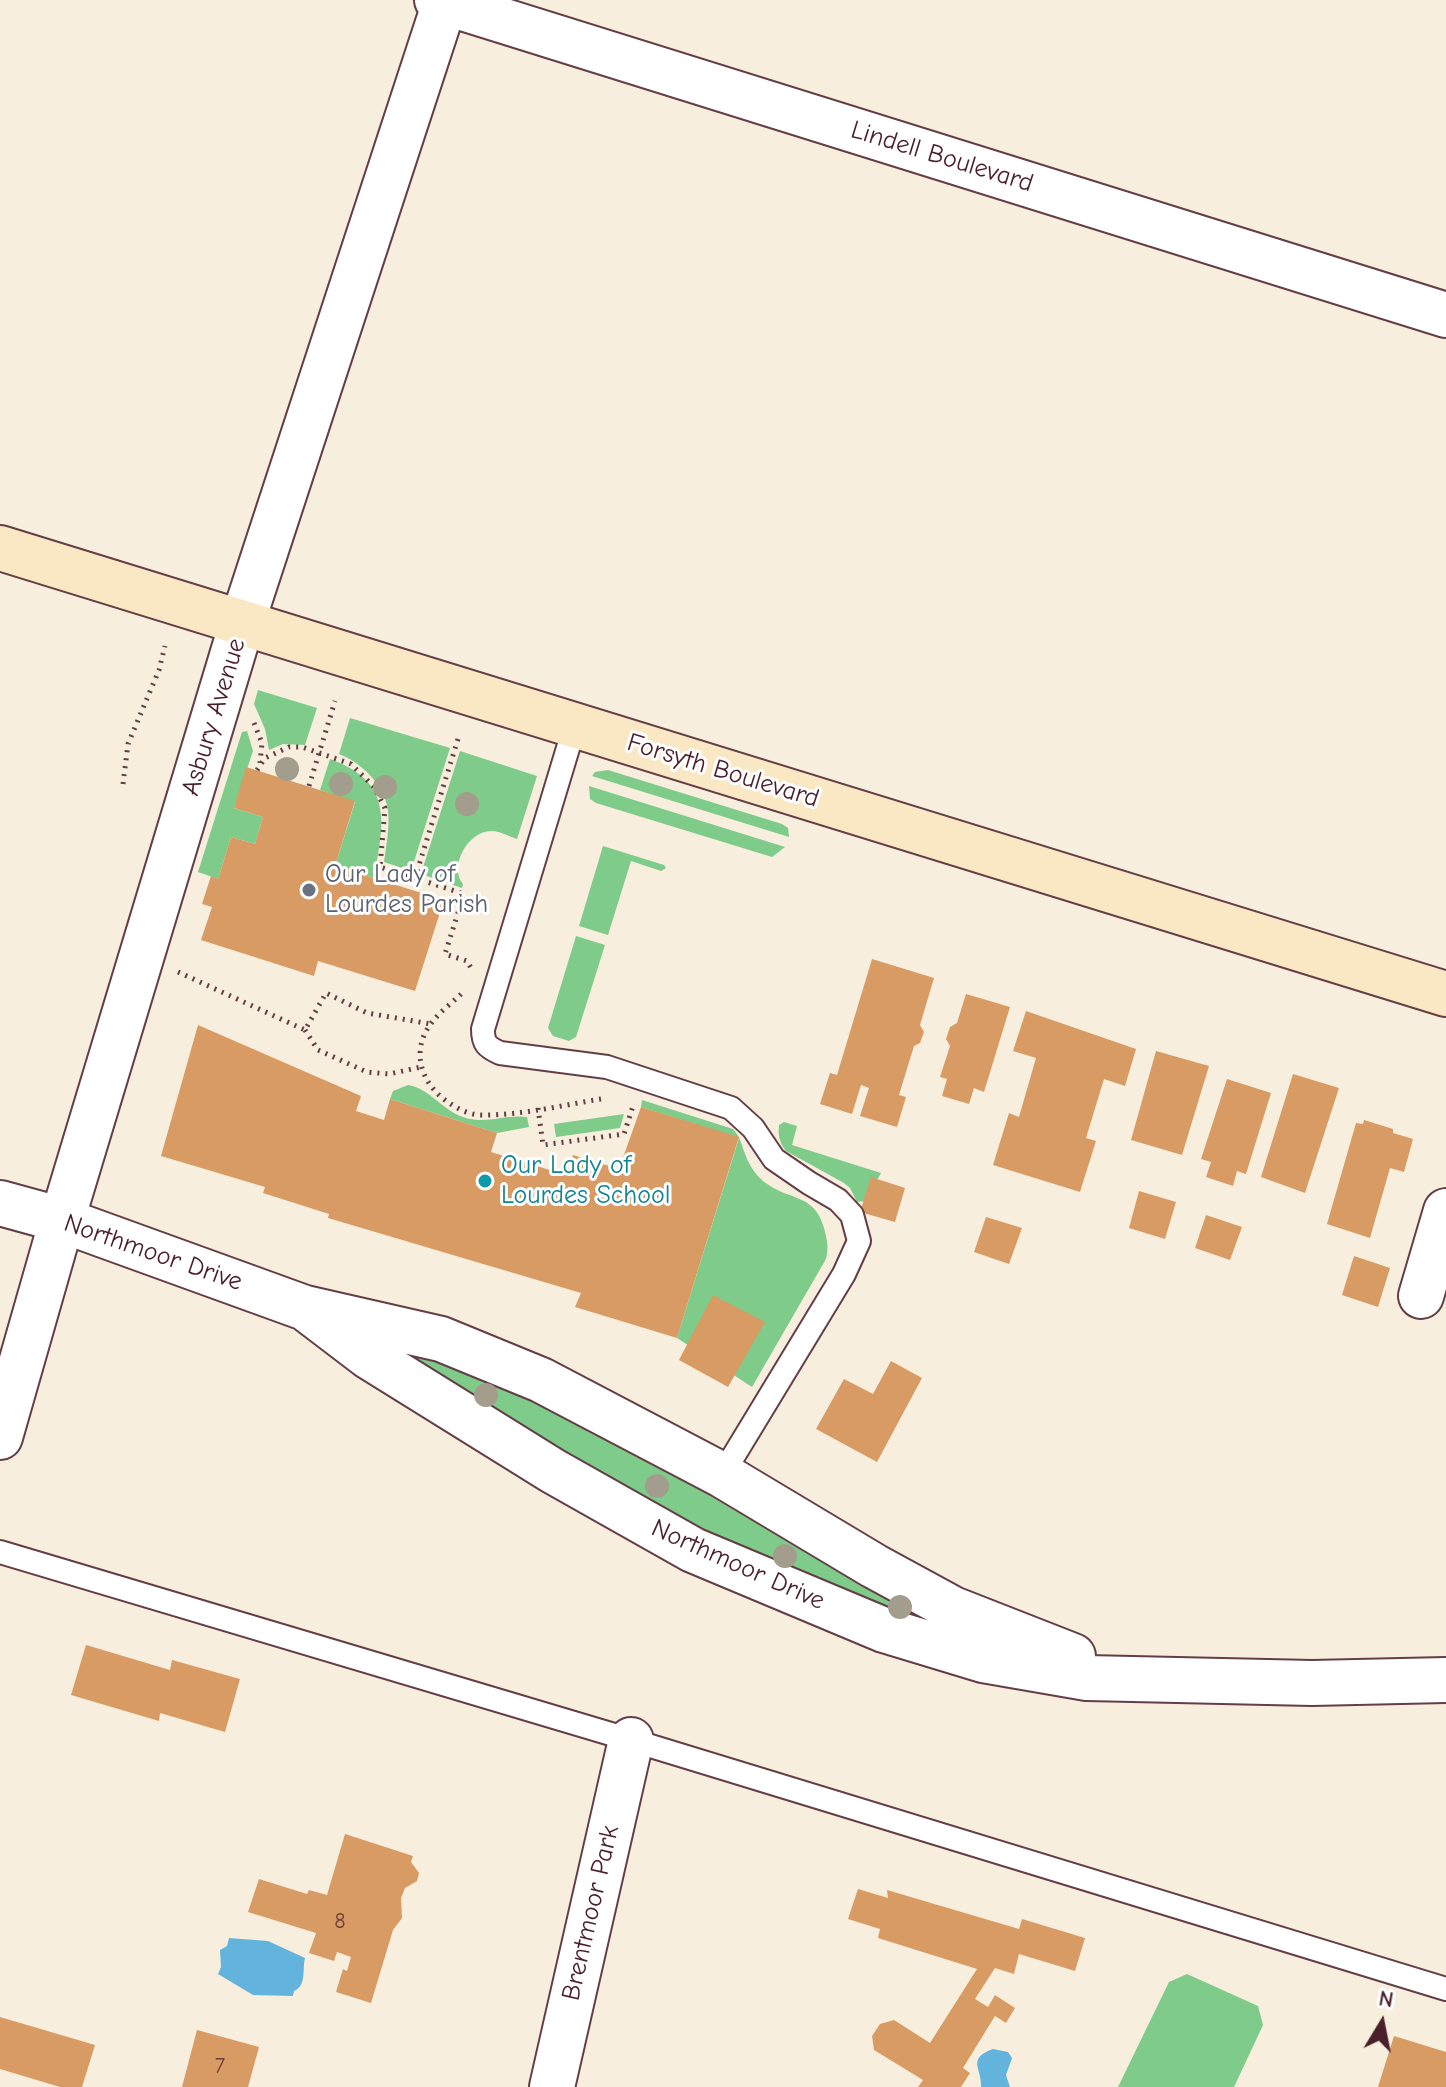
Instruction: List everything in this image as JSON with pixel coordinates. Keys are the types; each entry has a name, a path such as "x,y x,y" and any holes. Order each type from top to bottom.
{"main road":[{"name":"Forsyth Boulevard","path":"0,548 1446,994"}],"street":[{"name":"Lindell Boulevard","path":"441,1 1446,315"},
{"name":"Asbury Avenue","path":"0,1437 62,1220 242,623 441,1"},
{"name":"Northmoor Drive","path":"0,1203 62,1220 305,1308 441,1339 541,1380 722,1475 874,1566 953,1609 1127,1678"},
{"path":"1421,1296 1446,1211"},
{"name":"Northmoor Drive","path":"305,1308 381,1364 553,1471 693,1550 884,1630 983,1660 1087,1678 1312,1683 1446,1680"},
{"name":"Brentmoor Park","path":"552,2087 631,1740"}],"lane":[{"path":"575,725 483,1029 483,1040 487,1047 500,1053 607,1067 731,1108 753,1128 774,1159 838,1200 852,1215 859,1241 844,1274 722,1475"},
{"path":"0,1552 631,1740 1446,1989"}],"path":[{"path":"123,784 128,744 159,670 165,646"},
{"path":"309,786 335,701"},
{"path":"250,717 262,743 258,767 269,755 289,747 302,747 351,764 374,787 386,815 380,867 415,878"},
{"path":"453,755 458,739"},
{"path":"177,972 305,1030 318,1050 367,1072 389,1074 421,1067"},
{"path":"305,1030 326,993 367,1013 431,1024"}],"green space":[{"path":"258,690 317,708 305,745 283,744 269,750 265,729 254,704"},
{"path":"350,718 450,748 411,871 384,862 388,823 386,801 371,776 339,754"},
{"path":"247,731 253,751 234,808 263,817 255,844 231,837 218,879 198,872 242,732"},
{"path":"460,751 537,776 517,839 495,831 484,832 463,850 458,868 462,888 421,874"},
{"path":"330,759 351,768 375,792 381,822 374,878 335,866 355,802 320,790"},
{"path":"608,770 782,824 788,828 789,837 592,776 595,772"},
{"path":"589,786 785,847 772,857 596,803 590,799"},
{"path":"603,846 666,868 661,871 631,861 608,935 579,926"},
{"path":"576,936 605,945 576,1037 569,1041 553,1036 548,1028"},
{"path":"408,1085 422,1090 463,1117 479,1120 527,1117 529,1127 497,1133 390,1099 393,1091"},
{"path":"642,1100 733,1129 739,1137 758,1176 773,1188 807,1203 820,1217 827,1244 826,1259 752,1387 677,1338 739,1138 641,1107"},
{"path":"624,1114 620,1128 556,1137 554,1124"},
{"path":"784,1122 797,1126 792,1145 881,1173 865,1201 857,1202 844,1183 786,1151 779,1132 779,1125"},
{"path":"399,1345 606,1428 926,1619 924,1626 748,1562 399,1355"},
{"path":"1187,1974 1258,2006 1263,2025 1234,2087 1118,2087 1169,1982"}],"water":[{"path":"229,1938 268,1941 305,1958 301,1985 293,1996 253,1995 218,1974 221,1967 220,1950 227,1946"},
{"path":"993,2049 1008,2052 1012,2058 1006,2075 1010,2087 981,2087 978,2060"}],"building":[{"name":"Our Lady of Lourdes Parish","path":"246,767 355,801 335,866 444,900 415,991 318,961 314,976 201,940 212,907 202,904 211,876 218,879 231,837 255,844 263,817 234,808"},
{"path":"872,959 934,978 920,1025 924,1032 920,1043 914,1046 899,1095 906,1097 897,1127 860,1116 869,1088 861,1085 852,1114 820,1104 830,1073 837,1075"},
{"path":"966,994 1010,1007 984,1092 974,1088 969,1104 942,1096 947,1079 940,1077 950,1046 946,1039 950,1027 957,1023"},
{"path":"1026,1011 1136,1049 1125,1086 1104,1079 1086,1138 1096,1141 1080,1192 993,1165 1009,1113 1019,1117 1036,1058 1013,1051"},
{"name":"Our Lady of Lourdes School","path":"198,1025 361,1096 356,1111 384,1120 390,1099 497,1133 491,1152 566,1175 573,1155 619,1169 641,1107 739,1137 677,1338 575,1307 581,1293 328,1218 329,1214 263,1193 265,1187 161,1156"},
{"path":"1156,1051 1209,1066 1182,1155 1131,1140"},
{"path":"1293,1074 1339,1088 1305,1193 1261,1177"},
{"path":"1227,1079 1271,1093 1246,1174 1237,1171 1233,1186 1206,1177 1211,1162 1201,1159"},
{"path":"1364,1120 1413,1139 1404,1172 1390,1168 1370,1238 1327,1224 1356,1123 1363,1124"},
{"path":"871,1177 905,1188 895,1222 860,1212"},
{"path":"1139,1191 1176,1202 1165,1239 1129,1228"},
{"path":"1206,1215 1242,1227 1230,1260 1195,1248"},
{"path":"986,1217 1022,1228 1009,1264 974,1252"},
{"path":"1354,1256 1390,1268 1378,1307 1342,1295"},
{"path":"713,1295 765,1322 728,1387 679,1360"},
{"path":"891,1361 922,1378 877,1462 816,1429 844,1379 873,1394"},
{"path":"86,1645 170,1670 172,1660 240,1679 225,1732 160,1713 159,1721 71,1695"},
{"path":"345,1834 413,1856 411,1862 419,1873 417,1881 405,1888 401,1898 402,1918 393,1930 371,2003 336,1992 343,1969 347,1971 351,1957 337,1952 334,1961 309,1953 316,1933 248,1912 259,1879 307,1894 309,1890 327,1895"},
{"path":"858,1889 888,1898 887,1890 1019,1929 1022,1919 1085,1938 1075,1971 1019,1954 1014,1974 995,1968 975,1999 988,2007 995,1995 1015,2008 1006,2023 995,2016 963,2068 970,2073 961,2087 918,2087 923,2080 874,2050 872,2036 880,2024 894,2020 930,2043 977,1969 878,1938 880,1929 848,1919"},
{"path":"0,2017 95,2045 82,2087 60,2087 0,2069"},
{"path":"197,2030 259,2047 248,2087 182,2087"},
{"path":"1394,2036 1446,2052 1446,2087 1378,2087"}],"place":[{"name":"Our Lady of Lourdes Parish","path":"309,890"},
{"name":"Our Lady of Lourdes School","path":"485,1181"}]}
